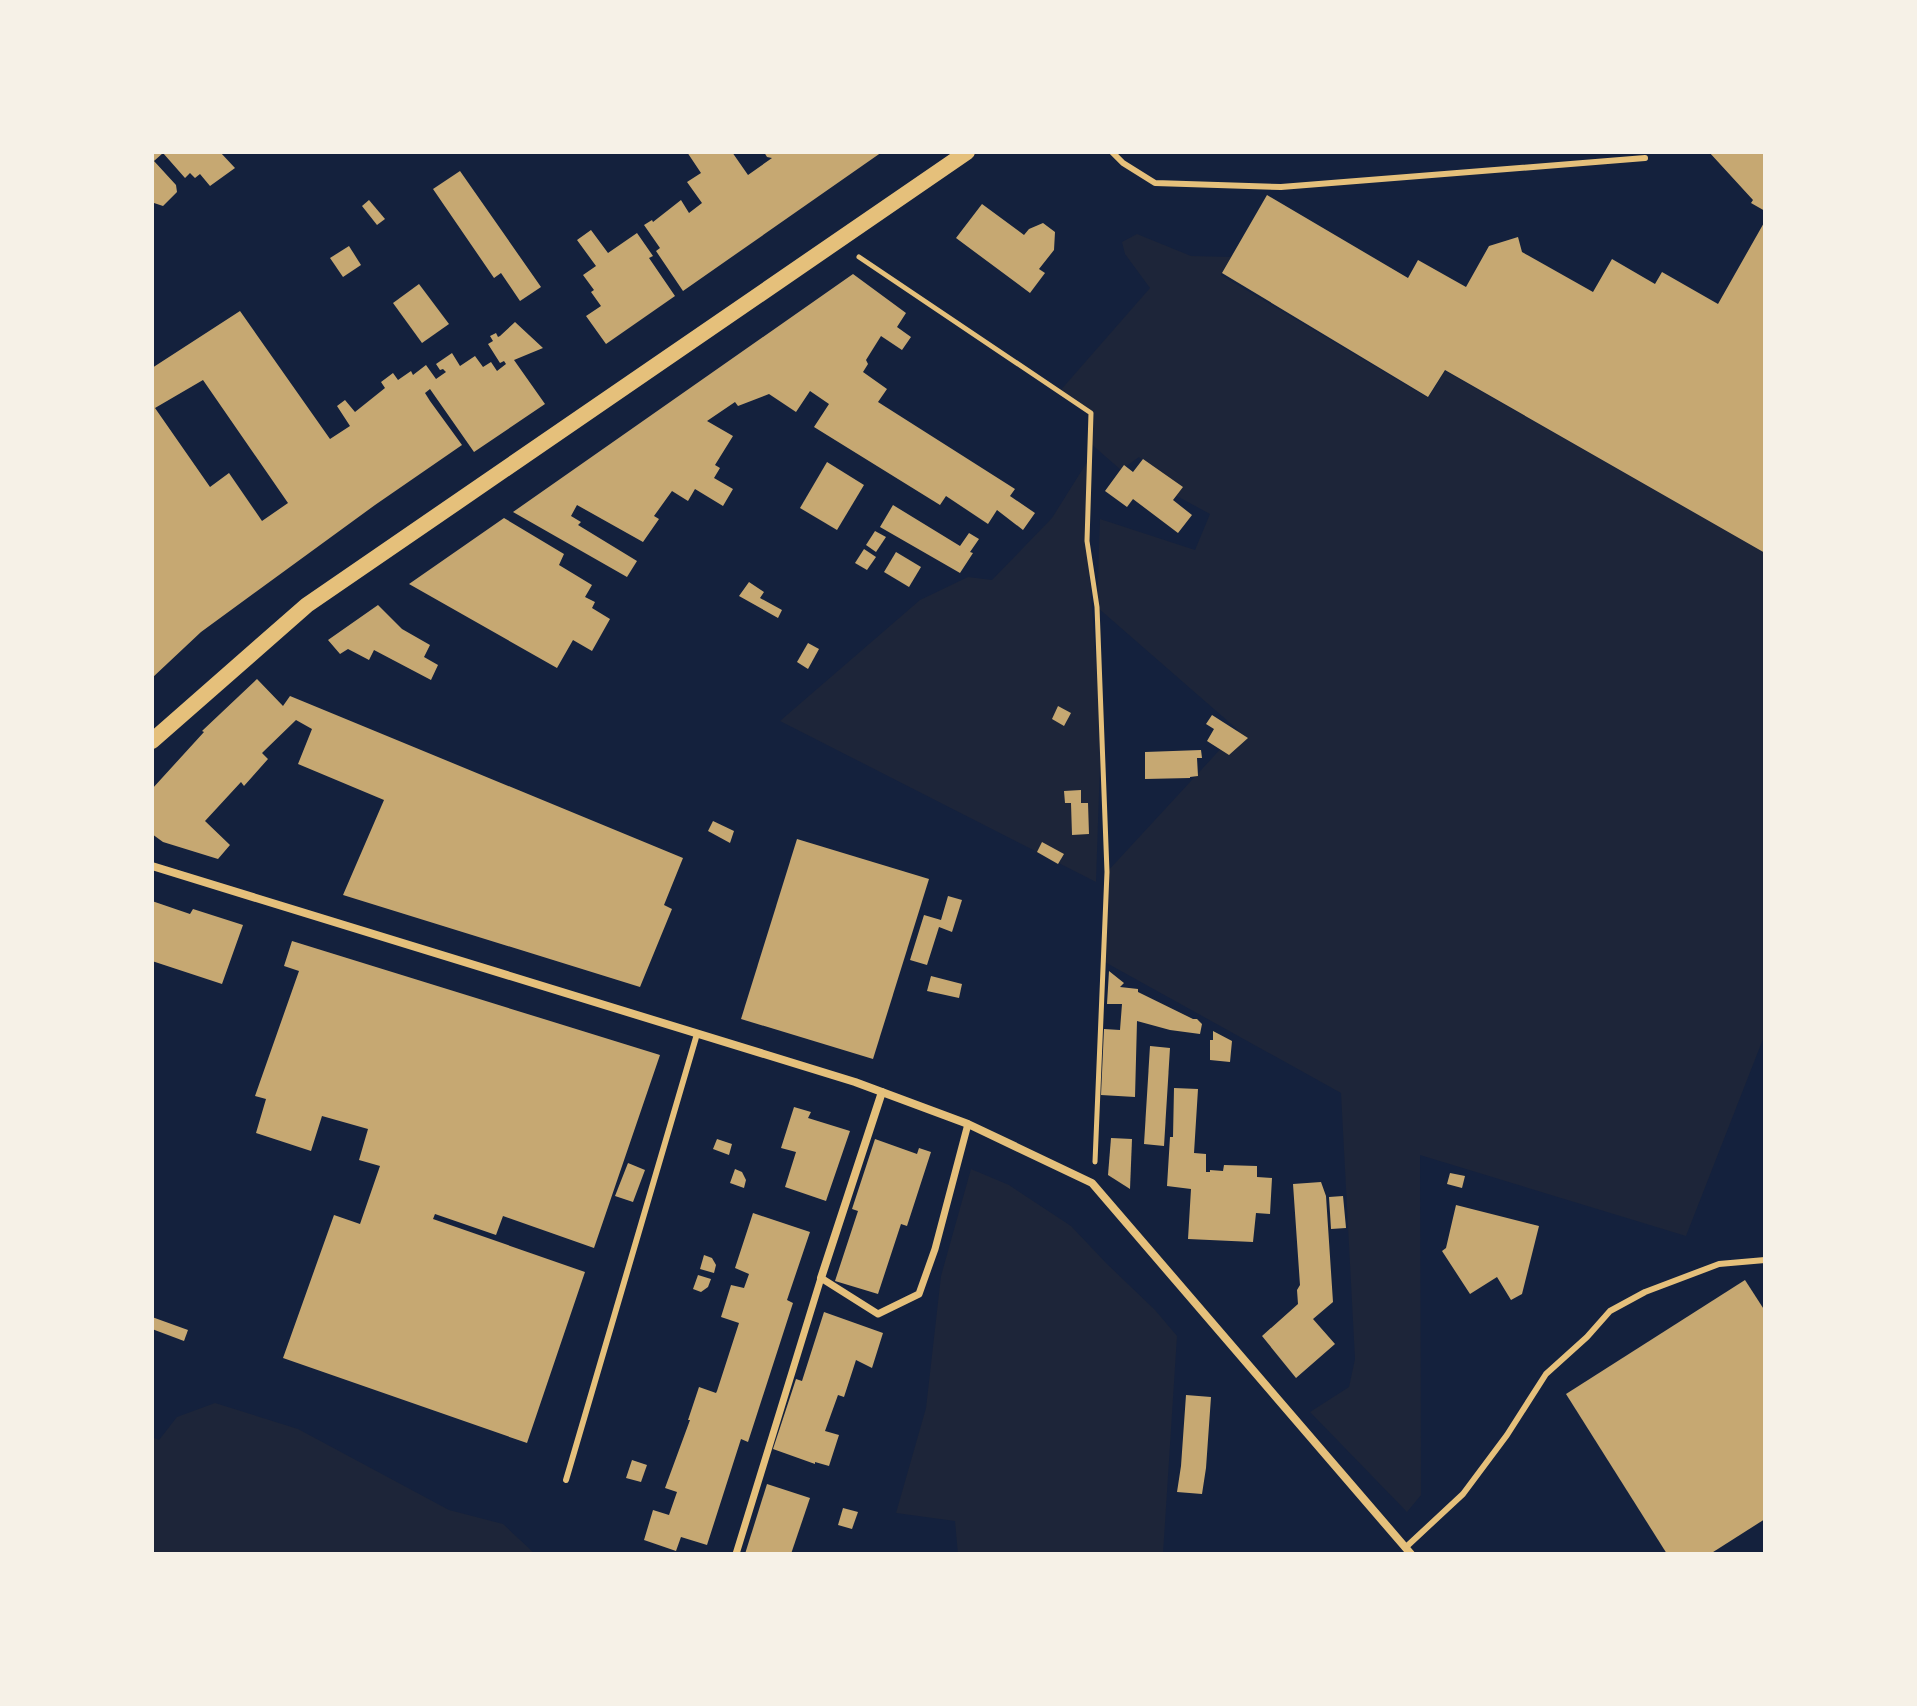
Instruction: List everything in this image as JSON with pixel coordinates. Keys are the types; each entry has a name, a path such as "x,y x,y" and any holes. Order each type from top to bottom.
{"main road":[{"path":"152,741 307,605 967,152"}],"street":[{"path":"152,866 855,1082 968,1124 1092,1183 1408,1551"},
{"path":"736,1554 882,1092"},
{"path":"821,1278 878,1314 919,1294 935,1249 968,1124"}],"lane":[{"path":"1112,152 1123,163 1155,183 1281,187 1645,158"},
{"path":"566,1480 697,1034"},
{"path":"1408,1551 1463,1494 1507,1435 1546,1374 1610,1311 1645,1292 1719,1264 1765,1260"}],"path":[{"path":"836,242 1091,413 1087,541 1097,607 1107,872 1092,1183"}],"shaded area":[{"path":"1137,234 1191,256 1231,257 1221,275 1428,398 1445,371 1765,553 1765,1034 1686,1236 1420,1155 1421,1495 1407,1512 1310,1412 1349,1387 1355,1359 1341,1093 1103,961 1107,872 1238,730 1097,607 1100,519 1195,550 1210,514 1173,494 1139,457 1121,470 1090,443 1091,413 1059,392 1150,288 1125,254 1122,242"},
{"path":"1089,459 1087,541 1101,733 1096,882 780,721 920,600 968,577 992,580 1052,518"},
{"path":"971,1169 1009,1185 1071,1226 1177,1336 1163,1554 958,1554 955,1521 896,1513 926,1408 941,1276"},
{"path":"215,1403 298,1429 449,1510 503,1524 535,1554 152,1554 152,1437 159,1440 177,1417"}],"building":[{"path":"152,152 220,152 235,168 210,186 200,174 195,178 190,173 185,178 163,153 154,161 176,185 177,192 163,206 152,205"},
{"path":"687,152 732,152 748,175 772,158 764,152 882,152 683,291 656,251 660,248 644,225 653,222 681,200 689,213 702,203 687,182 701,173"},
{"path":"1709,152 1765,152 1765,211 1751,203 1753,200"},
{"path":"460,171 541,287 520,301 501,273 494,278 433,189"},
{"path":"1267,195 1408,278 1418,260 1466,287 1489,246 1518,237 1522,252 1593,292 1612,259 1655,284 1662,272 1718,304 1765,221 1765,553 1445,370 1428,397 1222,273"},
{"path":"369,200 385,219 377,225 362,206"},
{"path":"982,204 1024,235 1029,229 1043,223 1055,232 1054,250 1039,269 1045,273 1030,293 956,238"},
{"path":"591,230 608,253 637,233 653,256 649,258 675,296 606,344 586,316 601,306 583,275 596,266 577,240"},
{"path":"349,246 361,265 343,277 330,258"},
{"path":"853,274 906,313 897,327 911,337 902,350 881,336 866,360 868,364 863,372 887,389 878,402 1015,489 1010,496 1035,513 1023,530 997,510 988,524 946,496 940,505 814,427 829,404 810,391 796,412 769,394 738,406 735,402 707,421 733,436 715,465 720,468 714,478 733,489 723,506 695,489 688,501 672,491 654,516 659,519 643,542 577,505 571,516 581,522 578,525 637,561 627,577 513,512"},
{"path":"419,284 449,324 422,343 393,303"},
{"path":"240,311 330,439 350,426 337,406 345,400 355,412 385,388 381,382 393,373 398,380 411,371 413,375 426,365 436,379 446,372 436,364 452,353 460,366 475,356 483,367 491,362 497,371 506,364 504,361 500,363 488,344 493,341 490,336 496,333 500,336 515,322 543,348 514,360 545,404 474,452 430,389 425,393 462,445 201,632 152,678 152,368","holes":["203,380 288,503 262,521 229,473 210,487 155,408"]},
{"path":"1143,459 1183,487 1173,500 1192,515 1178,533 1133,499 1127,507 1105,491 1124,465 1133,472"},
{"path":"827,462 864,485 837,530 800,508"},
{"path":"893,505 960,546 969,533 979,539 960,573 880,527"},
{"path":"504,518 564,554 559,565 592,585 585,597 595,602 592,608 610,619 592,651 573,640 557,668 409,584"},
{"path":"875,531 886,537 876,552 866,545"},
{"path":"864,549 876,557 867,570 855,563"},
{"path":"896,552 921,567 909,587 884,572"},
{"path":"749,582 764,592 760,598 782,610 778,618 739,596"},
{"path":"378,605 402,629 430,645 424,657 438,665 431,680 374,650 369,660 348,649 340,654 328,640"},
{"path":"808,643 819,649 808,669 797,662"},
{"path":"257,679 283,706 290,696 683,858 664,905 672,909 640,987 343,895 384,800 298,764 312,729 296,720 262,753 268,759 244,786 241,782 205,821 230,845 218,859 163,842 152,834 152,789 202,731"},
{"path":"1058,706 1071,713 1064,726 1052,719"},
{"path":"1212,715 1248,738 1229,755 1207,741 1214,729 1206,724"},
{"path":"1201,750 1202,758 1197,758 1198,776 1145,779 1145,752"},
{"path":"1081,790 1081,803 1088,803 1089,834 1072,835 1071,803 1065,803 1064,791"},
{"path":"713,821 734,831 730,843 708,831"},
{"path":"797,839 929,879 873,1059 741,1019"},
{"path":"1042,842 1064,854 1058,864 1037,852"},
{"path":"948,896 962,900 952,932 939,927 927,965 910,960 924,915 941,920"},
{"path":"152,901 190,914 193,909 243,925 222,984 152,961"},
{"path":"292,941 660,1055 594,1248 503,1216 496,1235 435,1214 433,1219 585,1272 527,1443 283,1358 334,1215 360,1224 380,1166 359,1160 368,1129 322,1116 311,1151 256,1133 266,1099 255,1096 299,971 284,966"},
{"path":"1109,971 1124,983 1120,987 1138,989 1138,992 1202,1024 1200,1034 1137,1021 1135,1097 1101,1095 1104,1029 1120,1030 1122,1004 1107,1004"},
{"path":"931,976 962,984 959,998 927,991"},
{"path":"1213,1031 1232,1041 1230,1062 1210,1060"},
{"path":"1150,1046 1170,1048 1164,1146 1144,1144"},
{"path":"1174,1088 1198,1089 1194,1153 1206,1154 1206,1172 1223,1171 1224,1165 1257,1166 1257,1177 1272,1178 1270,1214 1256,1213 1253,1242 1188,1239 1191,1189 1167,1186 1170,1137 1173,1137"},
{"path":"794,1107 811,1112 808,1118 850,1131 826,1201 785,1187 796,1152 781,1148"},
{"path":"1111,1138 1132,1139 1130,1189 1108,1175"},
{"path":"717,1139 732,1144 729,1155 713,1149"},
{"path":"875,1139 917,1154 919,1148 931,1152 907,1226 901,1224 878,1294 835,1281 858,1211 852,1209"},
{"path":"628,1163 645,1170 633,1202 615,1196"},
{"path":"735,1169 742,1172 746,1180 744,1188 730,1183"},
{"path":"1450,1173 1465,1176 1462,1188 1447,1184"},
{"path":"1321,1182 1326,1196 1333,1302 1313,1319 1335,1344 1296,1378 1262,1336 1298,1304 1297,1290 1300,1285 1293,1184"},
{"path":"1343,1196 1346,1228 1331,1229 1329,1197"},
{"path":"1456,1205 1539,1226 1522,1294 1511,1300 1497,1277 1470,1294 1442,1251 1446,1248"},
{"path":"753,1213 810,1232 787,1300 793,1303 748,1442 741,1439 707,1545 681,1537 676,1551 644,1540 653,1510 669,1515 677,1492 665,1488 699,1387 717,1391 739,1323 721,1317 731,1285 744,1288 749,1274 735,1268"},
{"path":"704,1255 712,1258 716,1265 714,1273 700,1269"},
{"path":"698,1275 711,1279 708,1287 701,1292 693,1289"},
{"path":"1745,1280 1765,1311 1765,1519 1710,1554 1667,1554 1566,1394"},
{"path":"824,1312 883,1333 872,1368 856,1360 844,1397 838,1395 825,1431 839,1435 829,1466 773,1449 796,1379 802,1381"},
{"path":"152,1317 188,1330 184,1341 152,1329"},
{"path":"1186,1395 1211,1397 1202,1494 1177,1492"},
{"path":"632,1460 647,1465 641,1482 626,1478"},
{"path":"767,1484 810,1498 791,1554 745,1554"},
{"path":"843,1508 858,1512 852,1529 838,1525"}]}
